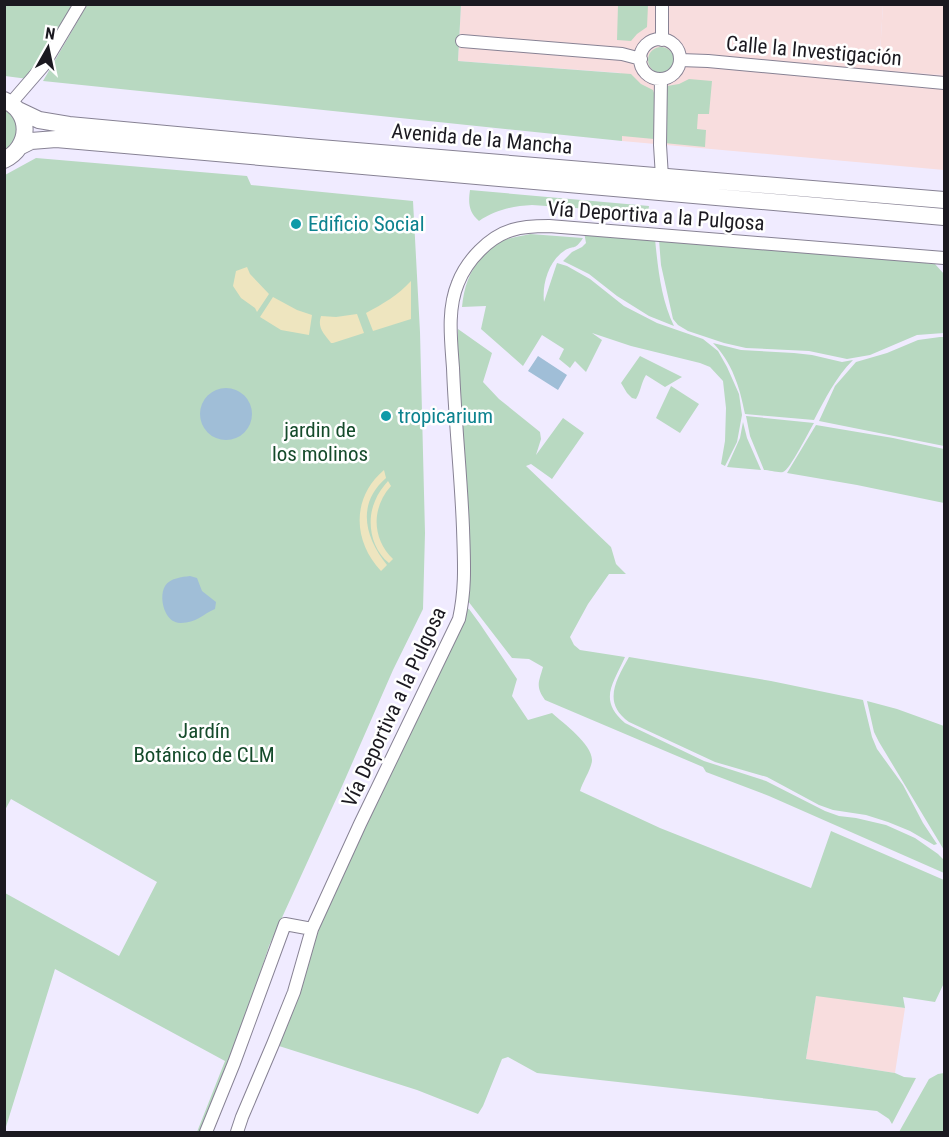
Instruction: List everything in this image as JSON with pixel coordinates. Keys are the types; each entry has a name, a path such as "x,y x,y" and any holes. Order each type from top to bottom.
{"main road":[{"path":"4,160 16,152 24,137 23,118 11,104"},
{"name":"Avenida de la Mancha","path":"11,104 39,120 63,124 945,200"},
{"name":"Avenida de la Mancha","path":"21,146 31,141 56,139 945,217"}],"street":[{"path":"11,104 43,66 80,4"},
{"path":"662,4 662,40"},
{"path":"662,40 673,44 680,60 679,66 672,75 661,79 645,71 641,59 647,45 662,40"},
{"path":"462,42 622,54 641,59"},
{"name":"Calle la Investigación","path":"680,60 945,82"},
{"path":"661,79 662,177"},
{"name":"Vía Deportiva a la Pulgosa","path":"237,1132 294,992 312,929 459,619 463,602 464,574 451,322 452,301 466,268 480,250 496,238 514,229 549,226 945,258"},
{"path":"206,1132 285,924 312,929"}],"shaded area":[{"path":"461,5 883,5 879,70 944,75 944,170 622,141 621,73 458,61"},
{"path":"883,5 944,5 944,75 879,70"},
{"path":"816,995 905,1008 895,1073 806,1059"}],"green space":[{"path":"5,5 75,5 28,79 5,76"},
{"path":"87,5 461,5 458,61 631,74 641,84 653,90 655,96 654,139 622,136 622,141 43,81"},
{"path":"618,5 648,5 647,27 631,41 617,40"},
{"path":"661,47 670,51 674,60 670,69 661,73 652,69 648,60 652,51"},
{"path":"689,79 712,81 709,114 698,114 697,129 706,130 705,147 664,143 667,86"},
{"path":"4,107 17,120 18,139 4,154"},
{"path":"36,158 247,176 251,185 413,201 420,332 425,533 423,609 393,670 269,946 203,1132 197,1132 225,1061 55,969 5,1130 5,893 119,956 157,882 11,799 5,810 5,175"},
{"path":"470,190 649,206 648,213 532,205 498,211 479,221 470,207"},
{"path":"584,232 655,239 663,295 674,326 649,316 617,296 589,274 563,261 586,243"},
{"path":"530,234 583,238 578,245 558,256 550,267 545,281 544,302 557,263 590,279 624,306 657,323 703,339 718,351 739,394 742,415 737,442 725,466 721,464 725,441 726,408 723,381 710,367 592,333 602,340 586,372 575,361 570,368 559,359 564,349 542,335 523,366 481,329 486,306 462,307 471,273 489,249 502,241"},
{"path":"659,240 935,264 944,274 944,333 917,335 870,355 847,359 809,351 746,348 724,343 688,331 673,319 661,265"},
{"path":"458,329 492,353 483,382 499,399 540,432 541,439 536,455 563,418 584,433 552,479 531,464 526,466 611,547 616,564 626,574 609,574 588,604 570,637 580,650 625,657 610,692 612,707 617,715 625,723 704,761 766,781 825,811 886,825 915,838 944,860 944,873 769,796 706,772 703,767 545,700 539,687 543,667 529,659 512,658 468,601 468,519 458,392"},
{"path":"944,337 944,446 819,421 835,386 856,362 887,353 918,340"},
{"path":"713,343 741,350 812,355 842,362 853,360 836,381 814,420 745,414 734,376 720,350"},
{"path":"640,356 682,377 665,387 646,375 636,399 632,398 621,383"},
{"path":"671,386 699,404 680,433 656,418"},
{"path":"746,416 814,423 790,465 783,472 779,472 764,470 750,436"},
{"path":"743,422 747,438 761,470 727,467 740,438"},
{"path":"816,425 944,449 944,503 787,473"},
{"path":"466,608 480,624 517,679 512,696 528,720 552,713 587,747 592,763 580,791 660,828 811,888 831,831 944,880 944,983 935,1002 903,997 905,1008 816,996 806,1059 916,1078 892,1124 889,1119 877,1111 537,1073 508,1057 502,1059 478,1114 417,1090 279,1046 317,926"},
{"path":"629,657 771,681 863,700 877,749 903,785 937,844 934,845 888,822 819,805 767,777 715,762 629,722 616,707 614,691"},
{"path":"867,701 944,726 944,850 879,742 874,732"},
{"path":"944,1073 944,1132 899,1132 929,1079"}],"sand":[{"path":"247,267 250,274 269,294 257,312 241,298 233,286 236,271"},
{"path":"411,281 411,319 373,331 366,313 390,299"},
{"path":"273,297 312,315 309,335 281,330 260,317"},
{"path":"357,314 364,333 331,343 321,327 321,316 336,317"},
{"path":"384,470 386,478 370,499 367,510 367,521 373,544 387,565 381,571 365,546 360,520 361,506 366,493 373,481"},
{"path":"388,481 391,486 380,504 377,523 381,542 393,559 389,563 374,543 371,526 375,501"}],"water":[{"path":"538,356 567,375 558,390 528,371"},
{"path":"226,388 240,392 248,400 252,414 248,428 240,436 226,440 212,436 204,428 200,414 204,400 212,392"},
{"path":"190,576 197,578 202,591 216,602 215,609 191,622 175,622 164,609 163,591 170,581"}],"place":[{"name":"Edificio Social","path":"296,224"},
{"name":"tropicarium","path":"386,416"}],"park label":[{"name":"jardin de los molinos","path":"320,442"},
{"name":"Jardín Botánico de CLM","path":"204,743"}]}
